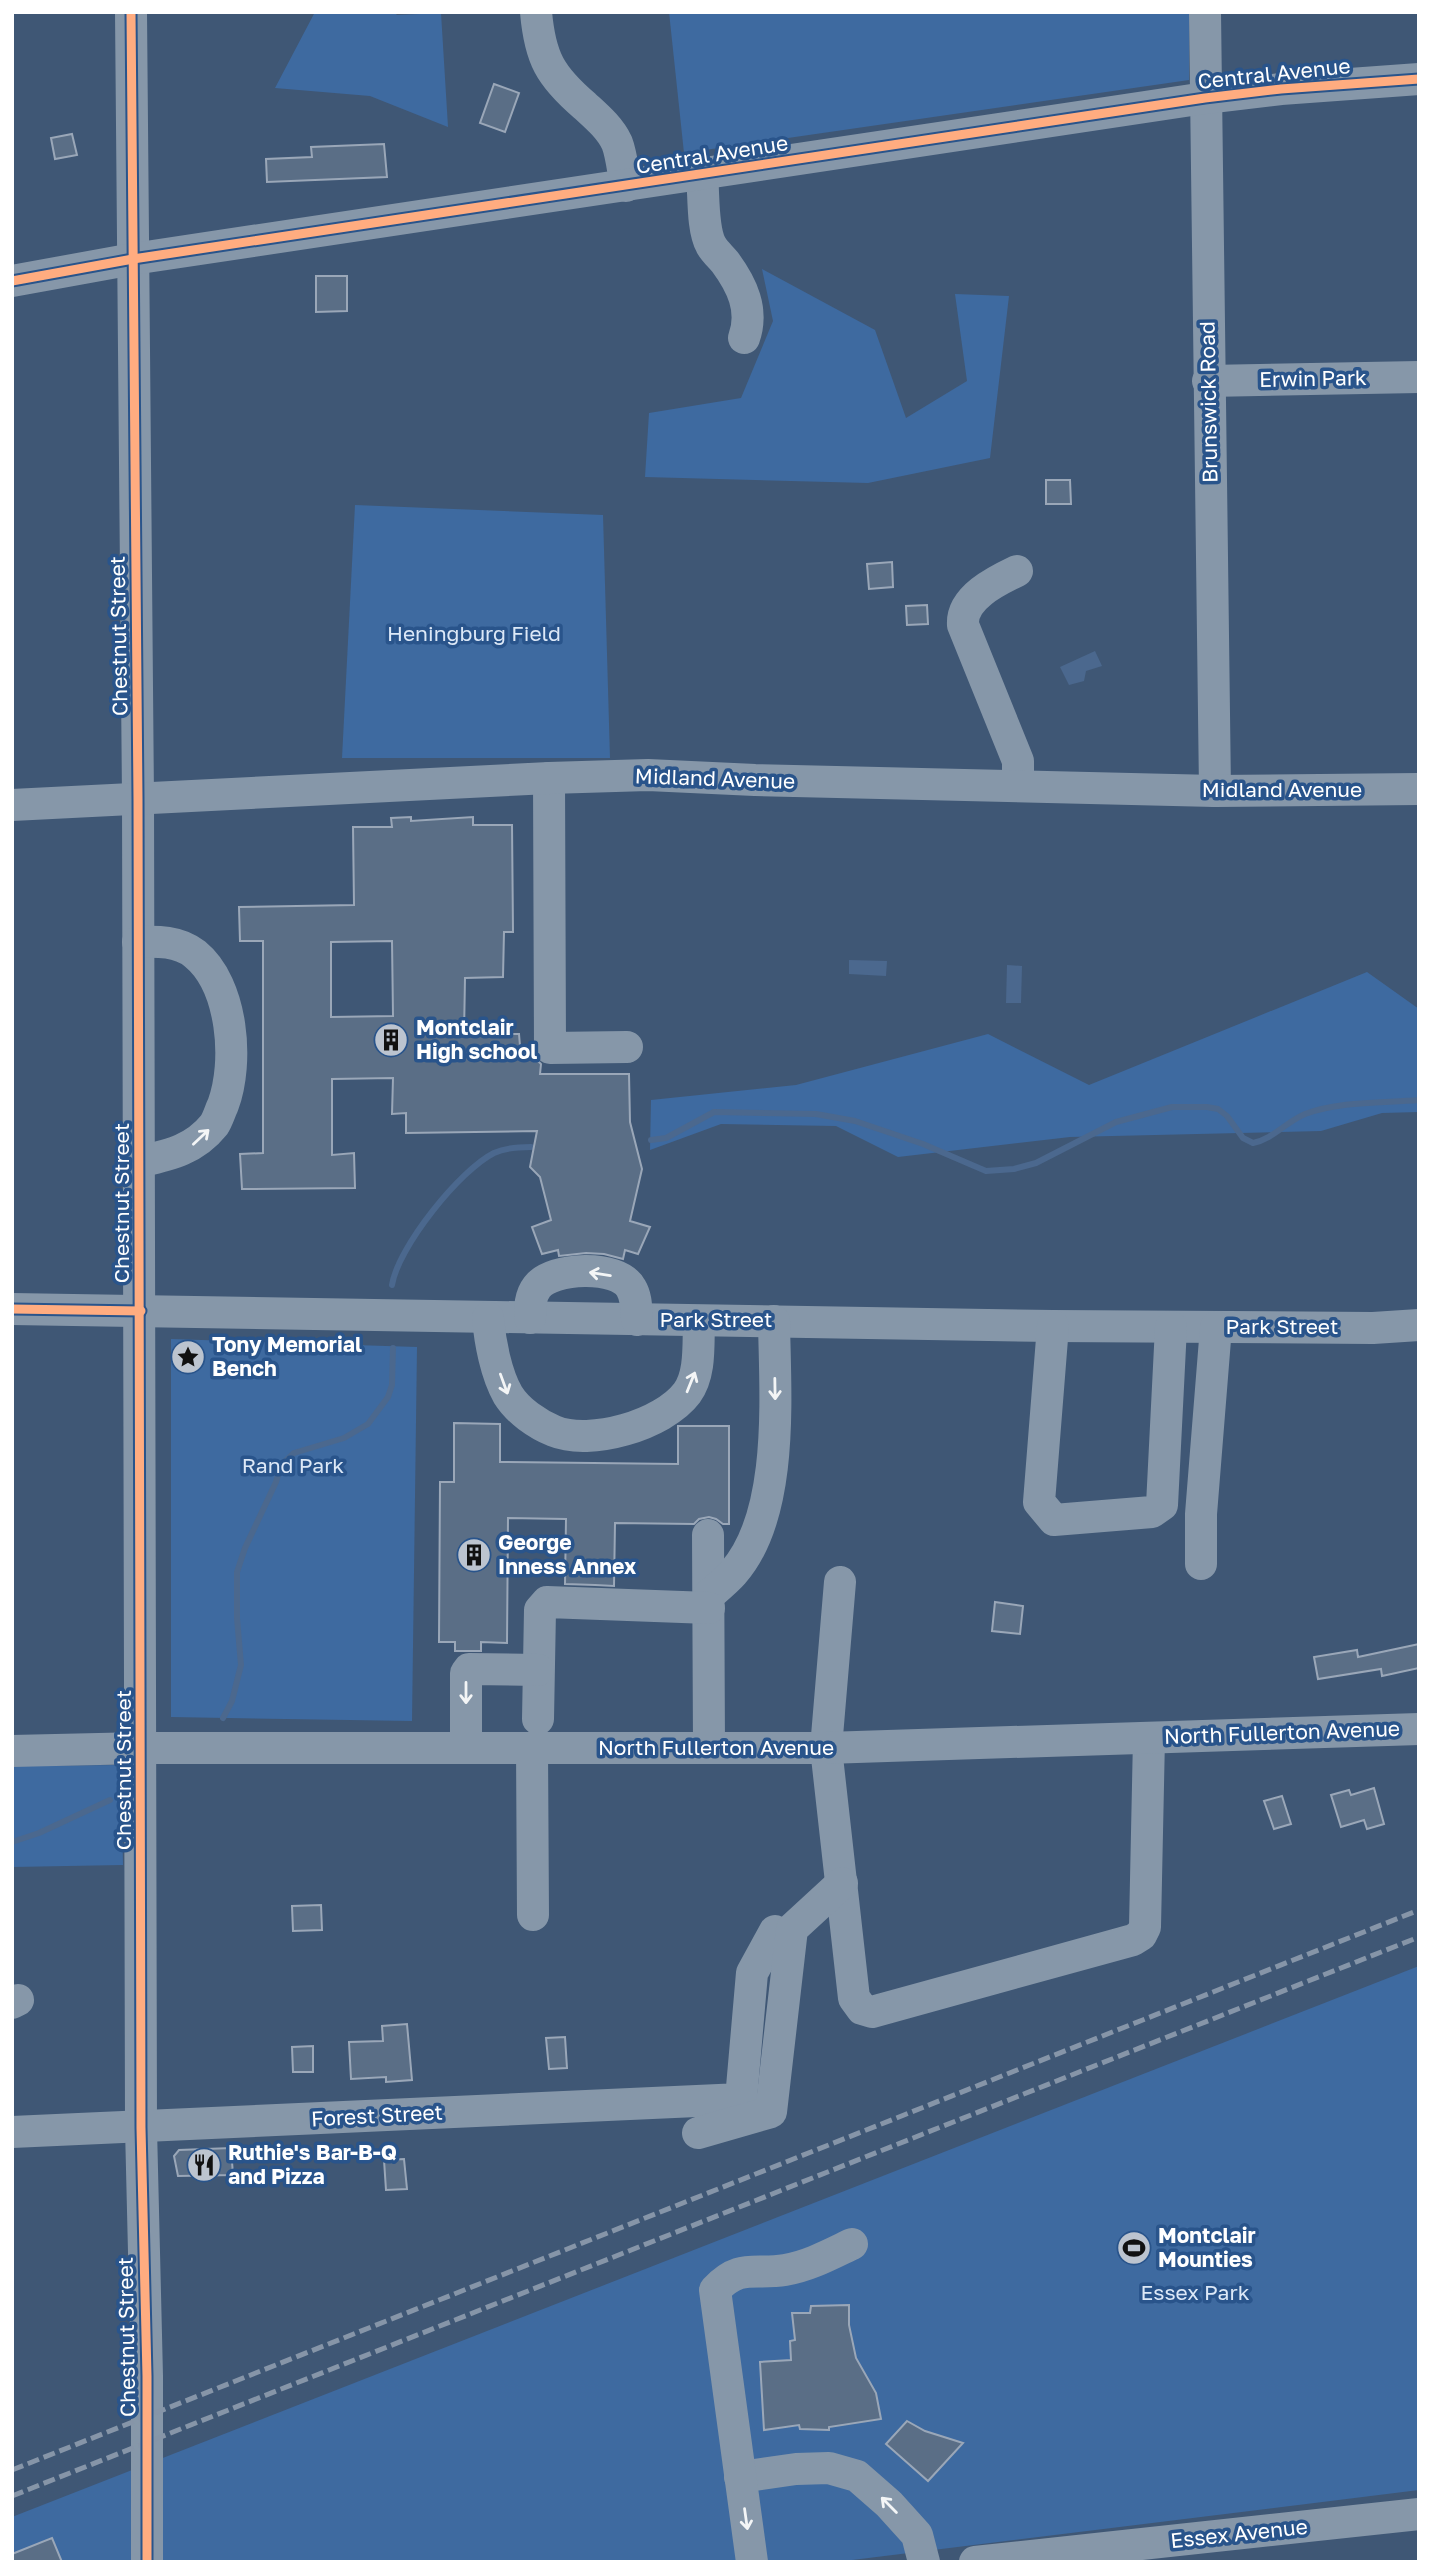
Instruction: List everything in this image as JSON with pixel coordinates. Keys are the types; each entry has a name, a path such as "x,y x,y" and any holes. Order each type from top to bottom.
{"street":[{"name":"Chestnut Street","path":"131,12 141,1311 141,2128 147,2562"},
{"path":"536,12 538,32 548,68 602,121 617,143 626,186"},
{"name":"Brunswick Road","path":"1205,12 1215,791"},
{"name":"Central Avenue","path":"12,281 133,259 1205,98 1281,89 1419,79"},
{"path":"702,175 711,246 733,273 744,292 749,324 744,338"},
{"name":"Erwin Park","path":"1208,381 1419,377"},
{"path":"1017,571 989,587 966,607 962,615 963,625 983,678 1018,761 1018,786"},
{"name":"Midland Avenue","path":"12,806 648,775 1215,791 1419,789"},
{"path":"549,778 550,1048 627,1047"},
{"path":"138,942 160,941 196,954 213,976 225,1006 230,1025 232,1063 230,1086 215,1123 193,1145 179,1153 139,1161"},
{"path":"530,1318 531,1299 536,1287 547,1278 560,1273 594,1272 625,1280 636,1301 637,1320"},
{"name":"Park Street","path":"12,1309 1053,1326 1373,1328 1419,1325"},
{"path":"488,1318 490,1345 508,1394 524,1414 556,1432 580,1435 620,1432 654,1419 686,1394 694,1380 697,1365 699,1321"},
{"path":"533,1915 535,1733 540,1610 547,1602 709,1601 734,1572 761,1524 770,1476 775,1430 774,1321"},
{"path":"1053,1326 1039,1502 1054,1520 1152,1512 1162,1505 1171,1327"},
{"path":"1200,1563 1200,1514 1216,1327"},
{"path":"708,1535 709,1747"},
{"path":"840,1581 827,1748 854,1998 862,2009 872,2011 1133,1940 1142,1935 1149,1738"},
{"path":"466,1748 466,1674 469,1670 538,1670"},
{"name":"North Fullerton Avenue","path":"12,1751 142,1748 466,1748 535,1733 709,1747 827,1748 1419,1729"},
{"path":"698,2133 771,2112 792,1929 842,1883"},
{"name":"Forest Street","path":"12,2132 741,2099 752,1973 775,1931"},
{"path":"752,2562 715,2291 727,2277 754,2270 785,2270 819,2260 852,2244"},
{"path":"740,2477 796,2469 830,2468 857,2476 889,2504 917,2535 924,2562"},
{"name":"Essex Avenue","path":"975,2562 1419,2514"}],"green space":[{"path":"315,12 394,12 397,15 441,13 448,127 370,96 275,88"},
{"path":"669,12 1189,12 1189,80 684,153"},
{"path":"762,269 875,330 906,418 967,381 955,294 1009,296 990,458 868,483 645,477 649,413 741,398 773,321"},
{"name":"Heningburg Field","path":"355,505 603,515 610,758 342,758"},
{"path":"1367,972 1419,1009 1419,1112 1382,1113 1321,1131 1070,1137 898,1157 836,1126 721,1124 650,1150 651,1100 796,1085 988,1034 1089,1085"},
{"name":"Rand Park","path":"171,1339 417,1347 412,1721 171,1717"},
{"path":"121,1765 123,1865 12,1867 12,1766"},
{"name":"Essex Park","path":"1419,1966 1419,2490 836,2562 12,2562 12,2517"}],"shaded area":[{"path":"1095,651 1102,666 1086,671 1084,681 1069,685 1060,667"},
{"path":"849,960 887,961 886,976 849,974"},
{"path":"1007,965 1022,966 1021,1003 1006,1003"}],"building":[{"path":"494,84 519,93 505,132 480,123"},
{"path":"72,134 77,155 55,159 51,138"},
{"path":"384,144 387,177 267,182 266,159 312,157 311,147"},
{"path":"316,276 347,276 347,311 316,312"},
{"path":"1046,480 1070,480 1071,504 1046,504"},
{"path":"892,562 893,587 869,589 867,564"},
{"path":"927,605 928,624 907,625 906,606"},
{"name":"Montclair High school","path":"411,817 411,821 473,817 473,825 512,825 513,932 504,932 503,977 465,978 464,1034 519,1034 520,1046 532,1046 534,1057 541,1064 540,1074 629,1074 630,1122 642,1169 630,1221 650,1227 638,1254 625,1250 623,1259 586,1253 559,1256 558,1250 542,1254 532,1227 551,1220 540,1177 530,1167 537,1131 406,1133 406,1113 392,1114 393,1078 332,1079 332,1155 354,1153 355,1188 242,1189 240,1154 263,1153 263,941 240,941 239,907 354,905 353,827 392,827 391,818","holes":["392,941 393,1016 331,1017 331,942"]},
{"name":"George Inness Annex","path":"454,1423 500,1424 500,1462 678,1464 678,1426 729,1426 729,1524 709,1517 699,1519 694,1524 615,1523 614,1586 565,1584 566,1519 508,1518 507,1643 481,1642 481,1651 455,1651 455,1642 439,1642 440,1482 454,1482"},
{"path":"995,1602 1023,1606 1020,1634 992,1631"},
{"path":"1419,1644 1419,1668 1382,1676 1381,1669 1318,1679 1314,1657 1357,1650 1358,1657"},
{"path":"1374,1788 1384,1824 1367,1829 1364,1820 1341,1827 1331,1795 1349,1790 1351,1795"},
{"path":"1282,1796 1291,1824 1274,1829 1264,1801"},
{"path":"321,1905 322,1930 293,1931 292,1906"},
{"path":"407,2024 412,2080 386,2082 386,2077 351,2079 349,2042 383,2041 382,2026"},
{"path":"565,2037 567,2068 549,2069 546,2038"},
{"path":"313,2046 313,2072 293,2072 292,2047"},
{"name":"Ruthie's Bar-B-Q and Pizza","path":"231,2148 233,2175 178,2176 174,2156 179,2150"},
{"path":"404,2159 407,2189 386,2190 384,2160"},
{"path":"849,2305 849,2325 856,2358 876,2393 881,2419 829,2427 829,2430 800,2429 799,2425 764,2430 760,2362 791,2360 790,2341 795,2340 792,2313 810,2313 811,2306"},
{"path":"907,2421 925,2431 963,2443 928,2481 886,2444"},
{"path":"52,2538 62,2562 12,2562 12,2554"}],"waterway":[{"path":"651,1140 666,1138 714,1112 816,1114 855,1121 923,1144 986,1171 1014,1169 1036,1163 1116,1122 1172,1107 1218,1109 1227,1116 1243,1138 1253,1143 1267,1138 1298,1117 1318,1110 1346,1105 1419,1100"},
{"path":"392,1285 397,1269 418,1231 432,1211 465,1175 494,1153 531,1147"},
{"path":"223,1718 232,1701 241,1665 237,1572 281,1465 294,1453 344,1438 368,1424 388,1397 392,1385 393,1348"},
{"path":"12,1842 39,1833 110,1800"}],"railway":[{"path":"12,2470 1419,1910"},
{"path":"12,2496 1419,1937"}],"cycle path":[{"path":"131,12 138,799 141,2128 147,2376 147,2562"},
{"path":"12,281 133,259 1205,98 1281,89 1419,79"},
{"path":"12,1309 141,1311"}],"place":[{"name":"Montclair High school","path":"391,1040"},
{"name":"Tony Memorial Bench","path":"188,1357"},
{"name":"George Inness Annex","path":"474,1555"},
{"name":"Ruthie's Bar-B-Q and Pizza","path":"204,2165"},
{"name":"Montclair Mounties","path":"1134,2248"}]}
